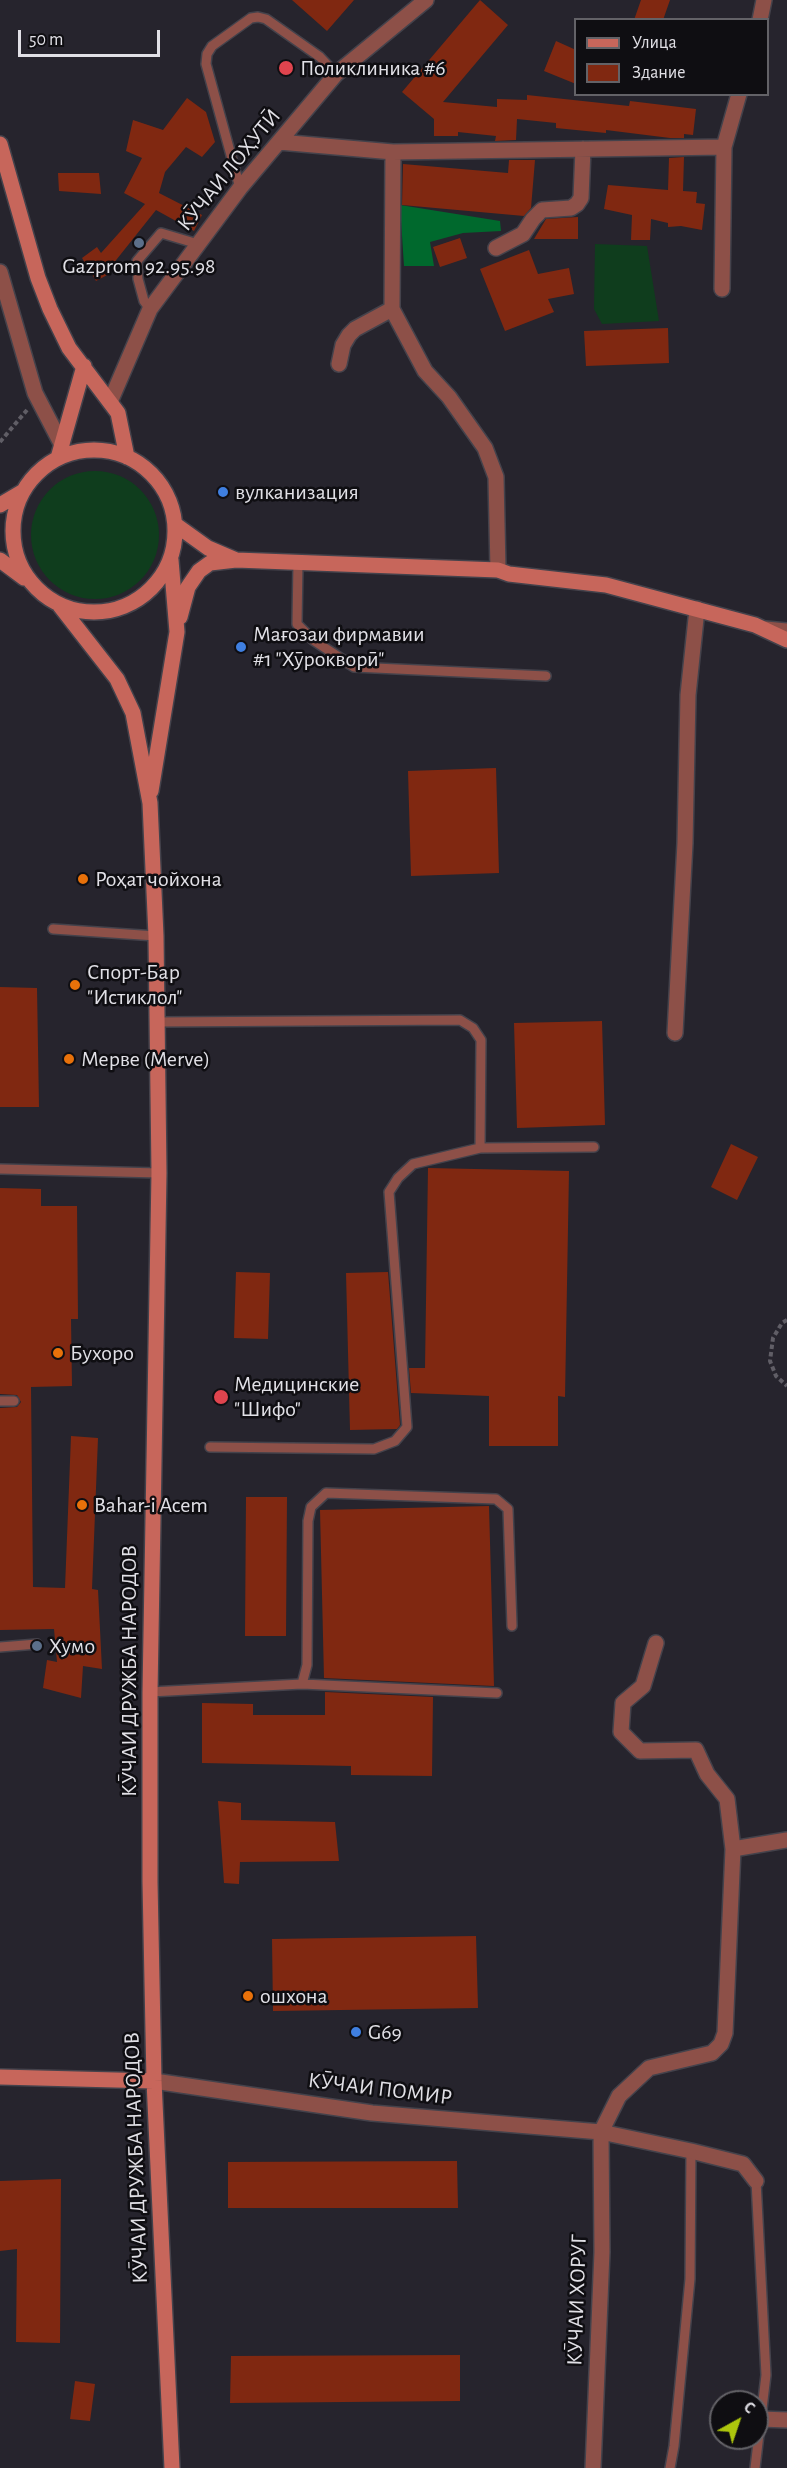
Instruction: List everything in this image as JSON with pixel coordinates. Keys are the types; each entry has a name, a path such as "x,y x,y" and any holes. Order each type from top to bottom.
{"main road":[{"path":"0,144 38,279 69,348 118,413 127,457"},
{"path":"30,582 18,561 12,538 14,514 22,492 38,472 60,452 84,366"},
{"path":"60,452 92,450 127,457 146,468 161,484 171,503 176,525 171,560 177,632"},
{"path":"0,506 22,492"},
{"path":"176,525 208,548 236,560"},
{"path":"0,560 60,606 117,679 133,713 150,802"},
{"path":"60,606 93,614 126,607 153,588 171,560"},
{"path":"150,802 177,632 188,587 199,571 210,563 236,560 498,570 509,574 606,585 755,625 787,640"},
{"name":"КӮЧАИ ДРУЖБА НАРОДОВ","path":"150,802 156,936 159,1173 150,1692 154,2080 171,2468"},
{"path":"0,2077 154,2080"}],"street":[{"name":"КӮЧАИ ЛОҲУТӢ","path":"110,402 150,309 240,188 336,74 426,0"},
{"path":"760,18 764,0"},
{"path":"722,289 724,147 738,96"},
{"path":"279,142 393,152 724,147"},
{"path":"496,248 523,234 533,219 543,210 571,208 577,204 581,198 583,149"},
{"path":"393,152 392,309 425,371 449,397 485,448 496,477 498,570"},
{"path":"0,272 35,393 60,452"},
{"path":"339,364 343,345 355,329 392,309"},
{"path":"675,1033 685,843 687,695 697,609"},
{"path":"601,2132 619,2096 649,2068 712,2053 721,2044 725,2033 734,1848 727,1799 706,1774 696,1750 640,1751 621,1732 623,1703 643,1686 656,1643"},
{"path":"734,1848 787,1840"},
{"name":"КӮЧАИ ПОМИР","path":"154,2080 372,2112 601,2132 743,2164 756,2181"},
{"name":"КӮЧАИ ХОРУГ","path":"593,2468 602,2252 601,2132"},
{"path":"769,2419 787,2420"}],"lane":[{"path":"240,188 206,64 207,54 212,46 251,18 258,17 266,19 320,57 336,74"},
{"path":"150,309 144,301 138,279 137,261 161,233 198,244"},
{"path":"298,563 297,624 313,640 354,666 546,676"},
{"path":"755,625 787,628"},
{"path":"53,929 156,936"},
{"path":"157,1022 460,1020 473,1028 481,1040 480,1148"},
{"path":"210,1447 374,1449 395,1441 406,1427 389,1191 398,1178 413,1164 480,1148 594,1147"},
{"path":"0,1170 159,1173"},
{"path":"0,1401 14,1401"},
{"path":"302,1684 307,1665 308,1521 311,1507 326,1492 496,1499 508,1509 512,1626"},
{"path":"0,1647 37,1644"},
{"path":"150,1692 302,1684 497,1693"},
{"path":"670,2468 690,2279 691,2151"},
{"path":"756,2181 766,2375 764,2390"},
{"path":"755,2468 757,2450"}],"path":[{"path":"0,442 27,410 35,393"},
{"path":"787,1320 782,1323 773,1338 770,1361 776,1376 787,1386"}],"green space":[{"path":"400,205 500,221 501,231 463,233 430,242 434,266 404,266"},
{"path":"595,244 647,246 659,321 602,324 594,309"},
{"path":"95,471 119,476 140,490 154,511 159,535 154,559 140,580 119,594 95,599 71,594 50,580 36,559 31,535 36,511 50,490 71,476"}],"building":[{"path":"292,0 354,0 327,31"},
{"path":"480,0 508,25 443,102 497,107 497,99 527,100 527,95 629,106 630,101 696,109 693,135 684,134 684,138 670,138 606,130 606,133 556,128 556,123 517,119 516,140 495,141 496,136 458,132 458,136 434,136 434,119 402,92"},
{"path":"641,0 670,0 664,18 635,18"},
{"path":"556,41 574,49 574,83 544,71"},
{"path":"187,98 206,112 215,142 202,157 186,147 165,172 159,193 202,215 194,231 156,210 109,269 111,273 96,281 82,258 97,247 101,253 145,204 124,193 142,158 126,151 133,120 163,130"},
{"path":"684,157 683,191 697,192 696,203 705,204 702,230 681,226 668,227 668,223 651,219 650,240 631,240 632,215 604,209 608,185 668,190 669,158"},
{"path":"509,160 535,160 531,208 524,216 402,205 403,164 508,173"},
{"path":"58,173 99,173 101,194 59,191"},
{"path":"578,217 578,239 534,239 546,219"},
{"path":"460,238 467,258 440,267 433,247"},
{"path":"529,250 538,274 569,268 574,294 548,299 554,312 505,331 480,269"},
{"path":"668,328 669,363 586,366 584,331"},
{"path":"496,768 499,873 411,876 408,771"},
{"path":"0,987 37,988 39,1107 0,1107"},
{"path":"602,1021 605,1125 517,1128 514,1023"},
{"path":"731,1144 758,1157 737,1200 711,1187"},
{"path":"428,1168 569,1171 565,1397 558,1396 558,1446 489,1446 489,1396 411,1393 409,1368 425,1368"},
{"path":"0,1188 41,1189 41,1206 77,1206 78,1319 71,1319 72,1386 31,1387 33,1587 65,1588 71,1436 98,1438 92,1589 98,1590 102,1669 83,1666 81,1698 43,1688 47,1660 57,1662 54,1629 0,1630 0,1408 17,1407 21,1402 17,1395 0,1394"},
{"path":"236,1272 270,1273 268,1339 234,1338"},
{"path":"388,1272 400,1425 397,1429 350,1430 346,1273"},
{"path":"246,1497 287,1497 286,1636 245,1636"},
{"path":"489,1506 494,1686 324,1678 320,1510"},
{"path":"325,1692 433,1697 432,1776 351,1775 351,1766 202,1763 202,1703 253,1704 253,1715 325,1715"},
{"path":"218,1801 241,1803 241,1820 335,1822 339,1861 240,1862 239,1884 224,1883"},
{"path":"476,1936 478,2008 273,2011 272,1939"},
{"path":"457,2161 458,2208 228,2208 228,2162"},
{"path":"61,2179 60,2343 16,2342 17,2249 0,2251 0,2181"},
{"path":"460,2355 460,2401 230,2403 231,2356"},
{"path":"75,2381 95,2384 90,2421 70,2419"}],"place":[{"name":"Поликлиника #6","path":"286,68"},
{"name":"Gazprom 92.95.98","path":"139,243"},
{"name":"вулканизация","path":"223,492"},
{"name":"Мағозаи фирмавии #1 \"Хӯрокворӣ\"","path":"241,647"},
{"name":"Роҳат чойхона","path":"83,879"},
{"name":"Спорт-Бар \"Истиклол\"","path":"75,985"},
{"name":"Мерве (Merve)","path":"69,1059"},
{"name":"Бухоро","path":"58,1353"},
{"name":"Медицинские \"Шифо\"","path":"221,1397"},
{"name":"Bahar-i Acem","path":"82,1505"},
{"name":"Хумо","path":"37,1646"},
{"name":"ошхона","path":"248,1996"},
{"name":"G69","path":"356,2032"}]}
